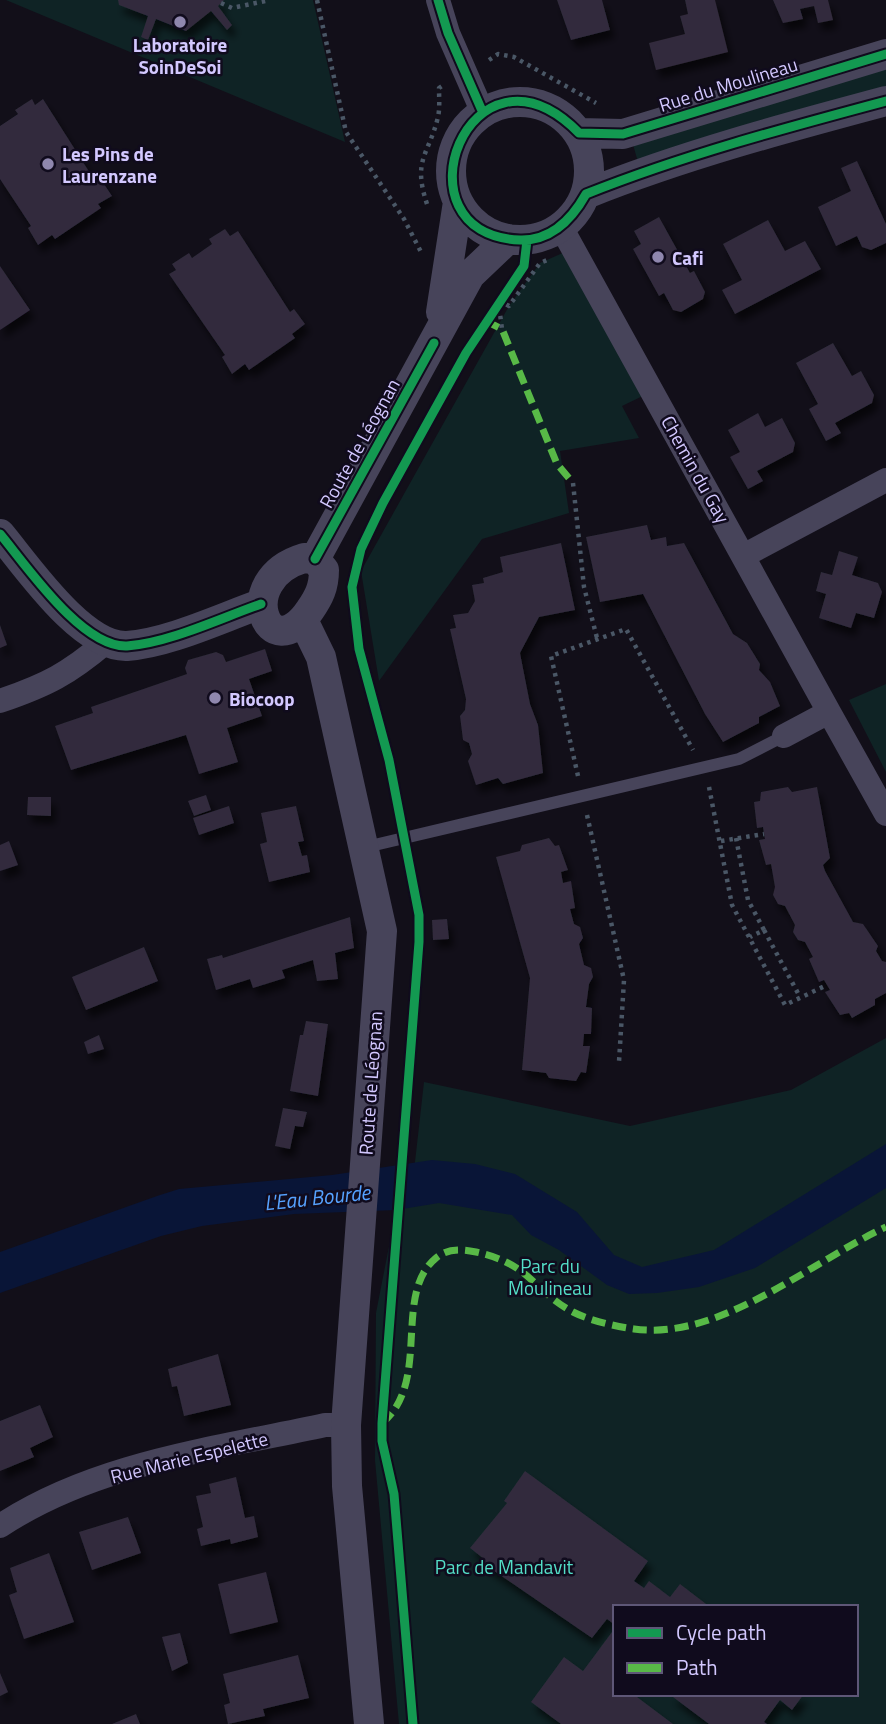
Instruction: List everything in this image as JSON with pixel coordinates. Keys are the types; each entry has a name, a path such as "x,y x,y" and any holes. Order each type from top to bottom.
{"street":[{"path":"438,0 483,113"},
{"name":"Rue du Moulineau","path":"579,134 623,134 886,54"},
{"path":"586,194 635,174 767,133 886,101"},
{"path":"524,102 545,107 563,117 579,134 587,152 590,173 586,194 576,212 568,238 508,240 480,228 458,202 452,183 452,163 457,143 468,126 483,113 503,104 524,102"},
{"name":"Route de Léognan","path":"434,343 458,202"},
{"name":"Chemin du Gay","path":"568,238 886,814"},
{"name":"Route de Léognan","path":"315,559 470,275 508,240"},
{"path":"745,555 886,480"},
{"path":"0,534 69,615 106,642 124,646 153,641 261,604"},
{"path":"304,558 315,559 324,570 323,585 303,620 290,629 272,627 265,621 261,604 267,590 286,566 304,558"},
{"name":"Route de Léognan","path":"303,620 321,657 366,847 382,931 346,1425 347,1486 369,1724"},
{"path":"0,701 48,684 77,667 106,642"},
{"path":"784,736 829,712"},
{"name":"Rue Marie Espelette","path":"0,1526 36,1503 136,1466 325,1425 346,1425"}],"lane":[{"path":"366,847 702,769 739,759 784,736"}],"path":[{"path":"221,3 232,8 270,0"},
{"path":"317,0 346,132"},
{"path":"430,211 422,188 422,157 439,116 439,88 466,75 498,54 514,57 617,115 623,134"},
{"path":"499,300 509,306 540,263 568,238"},
{"path":"427,259 429,247"},
{"path":"486,321 508,288"},
{"path":"573,483 584,587 598,642"},
{"path":"577,772 551,656 598,642 626,629 691,746"},
{"path":"702,769 713,798 732,905 785,1005 827,985"},
{"path":"583,796 625,980 619,1062"},
{"path":"720,841 764,834"},
{"path":"736,838 748,900 800,997"},
{"path":"750,937 764,930"}],"green space":[{"path":"6,0 313,0 345,142"},
{"path":"886,62 886,95 638,162 632,141"},
{"path":"565,252 653,391 622,406 639,438 560,451 569,513 482,539 379,681 361,571 509,306 540,263"},
{"path":"886,684 886,772 849,700"},
{"path":"886,1038 886,1724 399,1724 375,1460 376,1313 392,1231 415,1162 424,1082 630,1126 791,1090"}],"water":[{"name":"L'Eau Bourde","path":"886,1144 886,1188 755,1268 699,1287 629,1294 607,1285 559,1250 531,1235 512,1215 439,1203 396,1210 294,1214 202,1226 161,1236 0,1293 0,1252 179,1189 332,1175 432,1160 475,1164 515,1174 577,1212 614,1255 642,1267 714,1250"}],"building":[{"name":"Laboratoire SoinDeSoi","path":"118,0 224,0 218,6 232,25 227,30 211,11 186,31 156,19 148,40 141,37 148,16 119,5"},
{"path":"557,0 602,0 610,30 571,40"},
{"path":"685,0 715,0 728,52 656,70 649,43 685,34 680,16 688,14"},
{"path":"773,0 828,0 833,20 818,23 814,6 800,9 803,19 783,23"},
{"name":"Les Pins de Laurenzane","path":"32,99 35,105 43,99 95,181 100,178 112,196 98,204 101,208 55,239 52,235 38,245 28,228 31,226 0,179 0,126 18,114 15,110"},
{"path":"857,161 886,224 886,243 871,250 862,247 857,236 836,246 818,207 851,191 841,168"},
{"path":"659,217 690,273 694,271 705,292 703,299 681,312 673,310 664,293 659,296 633,249 641,244 634,231"},
{"path":"768,220 785,251 805,241 821,269 735,314 722,290 742,280 723,244"},
{"path":"225,229 230,236 238,231 290,312 294,309 305,324 292,334 295,338 249,370 245,364 232,374 222,357 225,355 169,274 176,270 172,264 189,253 192,258 212,244 209,239"},
{"path":"0,266 30,310 0,330"},
{"path":"833,343 852,376 861,371 874,395 872,403 835,423 841,433 826,441 809,409 818,404 796,363"},
{"path":"758,413 765,427 782,418 795,443 793,452 757,471 763,481 748,489 730,457 740,452 728,430"},
{"path":"647,525 651,540 666,537 667,546 684,543 733,634 747,643 760,664 759,670 770,682 780,706 759,717 759,723 723,742 705,714 643,594 600,602 586,537"},
{"path":"561,543 575,610 539,617 520,653 530,704 538,725 543,773 503,784 498,778 476,785 468,761 472,754 469,743 463,740 460,716 465,710 466,699 450,629 456,628 453,615 468,613 475,601 472,585 484,583 483,578 503,572 500,557"},
{"path":"839,551 858,557 852,575 878,583 882,592 874,618 856,613 851,628 819,618 826,594 816,591 821,572 832,575"},
{"path":"0,625 7,645 0,648"},
{"path":"265,649 272,671 249,679 262,716 227,728 238,762 199,774 186,735 71,770 55,726 93,713 91,707 187,674 185,668 188,660 216,652 223,655 226,662"},
{"path":"788,787 792,792 817,787 830,858 823,865 825,871 853,922 863,924 878,946 876,951 882,961 886,962 886,993 875,999 875,1005 852,1018 849,1013 840,1015 825,992 830,990 824,980 819,982 809,959 813,957 805,942 798,940 793,932 795,925 785,906 778,904 773,895 775,887 771,864 766,865 759,840 765,839 763,827 757,828 754,802 760,801 761,792"},
{"path":"206,795 211,810 194,816 188,801"},
{"path":"28,797 51,797 51,816 27,815"},
{"path":"229,806 234,823 199,835 193,818"},
{"path":"296,806 304,841 298,842 302,856 307,855 310,872 269,882 260,844 267,842 261,813"},
{"path":"549,838 555,846 559,845 568,870 561,872 563,883 571,881 575,908 570,909 574,924 580,927 583,938 579,944 584,965 591,968 593,977 589,984 586,1007 592,1008 591,1034 584,1034 583,1046 590,1046 586,1073 581,1072 576,1081 549,1078 546,1073 522,1070 530,978 496,857 520,851 522,845"},
{"path":"9,841 18,865 0,871 0,845"},
{"path":"350,917 354,948 335,953 338,979 317,981 313,960 282,970 285,978 253,988 250,979 216,990 207,959 222,955 223,958"},
{"path":"447,919 449,939 433,940 432,920"},
{"path":"144,947 158,981 86,1010 72,977"},
{"path":"306,1021 328,1024 318,1096 290,1091 300,1035 303,1035"},
{"path":"99,1035 104,1049 88,1054 84,1042"},
{"path":"283,1108 307,1112 303,1127 295,1126 290,1149 275,1146"},
{"path":"218,1354 231,1405 184,1416 177,1386 172,1387 168,1369"},
{"path":"40,1405 53,1437 30,1448 34,1457 0,1471 0,1421"},
{"path":"525,1471 648,1561 634,1581 644,1588 649,1581 670,1597 680,1584 707,1605 613,1605 613,1624 607,1619 592,1638 481,1562 484,1559 470,1548 507,1503 504,1501"},
{"path":"236,1477 245,1518 254,1516 258,1537 231,1544 230,1539 201,1546 197,1529 203,1527 196,1496 211,1493 209,1484"},
{"path":"128,1517 141,1553 92,1570 79,1532"},
{"path":"49,1553 74,1622 24,1639 9,1595 17,1592 10,1568"},
{"path":"266,1572 278,1622 230,1634 218,1584"},
{"path":"613,1631 613,1696 636,1696 673,1724 561,1724 531,1702 564,1657 583,1671"},
{"path":"180,1633 188,1663 172,1671 162,1637"},
{"path":"298,1655 309,1698 263,1709 265,1716 228,1724 224,1705 230,1703 223,1674"},
{"path":"0,1673 8,1692 0,1696"},
{"path":"672,1696 802,1696 792,1710 780,1700 764,1722 767,1724 709,1724"},
{"path":"136,1714 140,1724 112,1724"}],"marked path":[{"path":"486,321 502,329 557,464 573,483"},
{"path":"382,1423 397,1406 405,1385 416,1293 423,1274 436,1258 445,1252 470,1251 509,1263 559,1304 587,1318 634,1329 666,1329 699,1323 732,1311 886,1227"}],"cycle path":[{"path":"438,0 448,33 483,113"},
{"path":"886,54 623,134 579,133 540,106 505,103 478,117 460,143 452,175 459,206 480,229 520,240 531,239 542,237 560,227 586,194 697,155 886,101"},
{"path":"413,1724 394,1494 382,1441 382,1423 419,915 389,760 359,649 352,587 361,549 383,503 466,353 524,266 527,240"},
{"path":"315,559 434,343"},
{"path":"0,534 40,584 74,620 92,634 110,643 127,646 160,640 261,604"}],"place":[{"name":"Laboratoire SoinDeSoi","path":"180,22"},
{"name":"Les Pins de Laurenzane","path":"48,164"},
{"name":"Cafi","path":"658,257"},
{"name":"Biocoop","path":"215,698"}],"park label":[{"name":"Parc du Moulineau","path":"550,1276"},
{"name":"Parc de Mandavit","path":"504,1566"}]}
